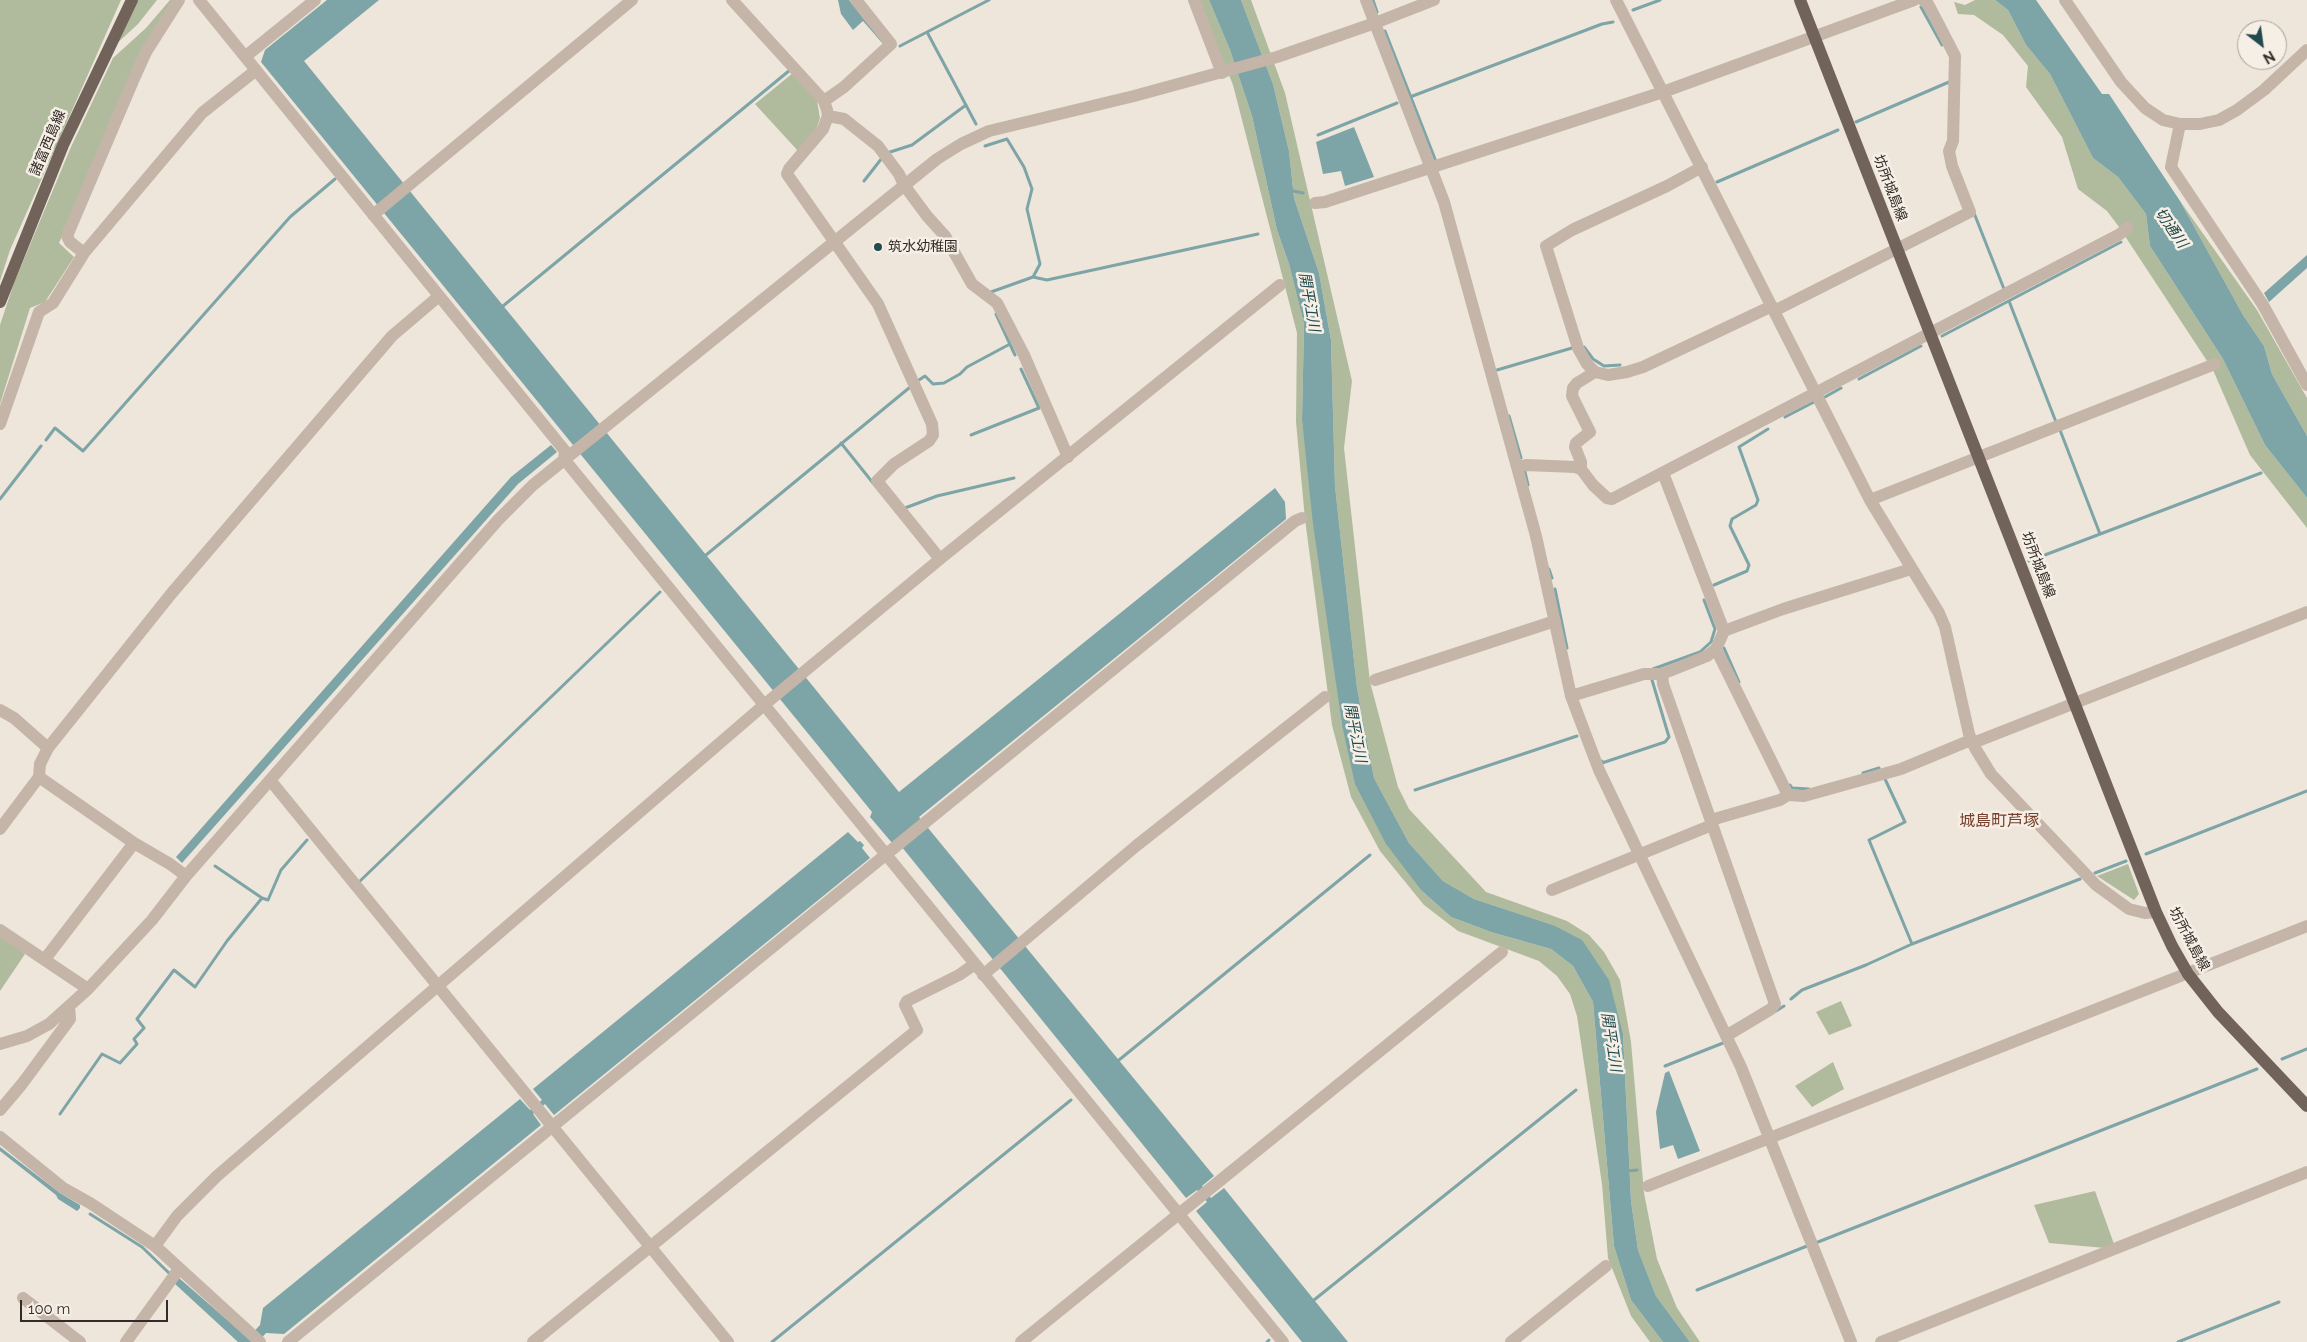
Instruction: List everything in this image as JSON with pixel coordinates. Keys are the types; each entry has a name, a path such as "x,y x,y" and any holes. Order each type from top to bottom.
{"main road":[{"name":"諸富西島線","path":"0,302 62,145 132,0"},
{"name":"坊所城島線","path":"1800,0 2156,912 2188,974 2218,1012 2307,1106"}],"street":[{"path":"84,253 70,242 67,236 136,73 146,52 179,0"},
{"path":"200,0 246,56 255,71 375,212 439,296 565,451 564,459 1282,1342"},
{"path":"246,56 315,0"},
{"path":"375,212 632,0"},
{"path":"732,0 824,101 828,116 823,129 789,169 787,174 886,319 932,424 933,435 929,441 894,464 876,481 940,559"},
{"path":"824,101 844,87 891,44 856,0"},
{"path":"1194,0 1224,72"},
{"path":"1366,0 1444,202 1536,536 1571,696 1599,770 1741,1067 1851,1342"},
{"path":"0,1044 27,1036 49,1024 88,989 152,920 186,876 498,520 533,485 937,159 961,144 989,131 1273,58 1375,23 1434,0"},
{"path":"1616,0 1870,500 1910,569 1931,599 1945,627 1971,741 1991,774 2096,885 2129,909 2145,913 2156,912"},
{"path":"1315,203 1326,202 1663,92 1914,0"},
{"path":"1702,166 1667,186 1572,230 1546,246 1578,348 1586,364 1596,372 1608,375 1643,367 1773,308 1970,212 1952,166 1949,152 1953,141 1955,56 1928,4 1923,0"},
{"path":"2065,0 2121,82 2145,108 2163,120 2180,124 2200,124 2219,120 2237,110 2264,90 2307,50"},
{"path":"0,424 36,316 52,303 84,253 202,113 255,71"},
{"path":"828,116 844,119 878,146 899,174 904,186 945,236 972,284 997,303 1024,355 1068,456"},
{"path":"2180,124 2171,168 2263,306 2307,385"},
{"path":"1596,372 1577,383 1573,388 1572,396 1590,432 1576,443 1575,447 1581,462 1581,469 1593,486 1607,498 1612,499 1931,334 2120,234 2127,228"},
{"path":"155,1246 177,1216 217,1176 774,696 940,559 1280,285"},
{"path":"0,829 39,777 40,764 48,748 171,594 392,336 439,296"},
{"path":"1870,500 2215,364"},
{"path":"1517,467 1526,465 1581,469"},
{"path":"1571,696 1644,674 1662,674 1688,665 1716,650 1724,631 1663,473"},
{"path":"288,1342 933,819 1287,528 1302,518"},
{"path":"1724,631 1783,609 1910,569"},
{"path":"1552,890 1640,855 1711,822 1780,800 1788,795 1804,796 1836,788 1872,775 1900,768 1971,741 1978,741 2307,612"},
{"path":"1375,680 1555,621"},
{"path":"1716,650 1788,795"},
{"path":"1662,674 1675,721 1775,1004 1772,1009 1726,1036"},
{"path":"983,975 1136,846 1325,697"},
{"path":"0,710 14,718 48,748"},
{"path":"39,777 134,844 170,864 186,876"},
{"path":"270,780 728,1342"},
{"path":"45,960 134,844"},
{"path":"1648,1186 2307,926"},
{"path":"0,930 88,989"},
{"path":"1021,1342 1216,1186 1502,952"},
{"path":"533,1342 917,1030 905,1005 907,1001 959,976 975,964"},
{"path":"0,1110 70,1019 69,1007"},
{"path":"0,1137 63,1188 90,1203 155,1246 260,1342"},
{"path":"1881,1342 2307,1172"},
{"path":"1511,1342 1606,1266"},
{"path":"126,1342 179,1269"},
{"path":"23,1298 80,1342"}],"green space":[{"path":"0,0 121,0 10,250 0,281"},
{"path":"138,0 157,0 138,24 114,46"},
{"path":"170,0 174,0 138,57 59,243 74,257 45,302 30,308 0,404 0,325 14,283 71,147 113,58 146,28"},
{"path":"1199,0 1209,0 1230,50 1252,116 1277,230 1289,264 1304,324 1302,420 1342,725 1422,891 1451,917 1491,932 1551,949 1573,966 1593,1002 1614,1246 1631,1300 1663,1342 1650,1342 1631,1316 1608,1258 1602,1184 1577,1016 1570,994 1557,976 1539,961 1458,931 1424,905 1380,851 1351,797 1332,725 1305,519 1296,422 1297,333 1233,85"},
{"path":"1241,0 1251,0 1285,93 1352,381 1344,448 1370,682 1398,787 1409,809 1486,892 1567,921 1589,935 1604,952 1620,980 1631,1042 1644,1193 1657,1259 1677,1308 1700,1342 1690,1342 1656,1296 1638,1250 1631,1201 1623,1034 1553,925 1474,899 1443,881 1409,843 1374,778 1357,688 1335,486 1331,340 1319,273 1294,198 1289,151 1273,84"},
{"path":"1975,0 1995,0 2008,10 2026,45 2050,74 2093,158 2118,177 2146,214 2150,246 2223,359 2265,445 2307,498 2307,528 2250,455 2213,370 2119,227 2107,211 2078,189 2062,137 2026,87 2028,66 2003,35 1974,15 1958,14 1954,2 1965,5"},
{"path":"793,73 817,101 820,118 816,130 799,152 755,104"},
{"path":"2180,201 2257,310 2307,398 2307,436 2272,374 2264,346 2243,315"},
{"path":"2128,864 2139,894 2134,900 2097,876"},
{"path":"0,935 25,954 0,991"},
{"path":"1841,1001 1852,1026 1829,1035 1816,1012"},
{"path":"1833,1062 1844,1089 1812,1107 1795,1086"},
{"path":"2095,1191 2114,1244 2105,1248 2049,1243 2034,1205"}],"water":[{"path":"327,0 379,0 304,61 899,792 1275,488 1285,502 1286,519 919,817 1214,1176 1202,1186 1211,1198 1224,1188 1348,1342 1302,1342 1196,1211 1207,1202 1197,1190 1186,1198 897,841 893,844 870,817 872,812 261,62 265,50"},
{"path":"838,0 849,0 884,41 883,44 863,21 853,30 841,14"},
{"name":"開平江川","path":"1209,0 1241,0 1273,84 1289,151 1294,198 1319,273 1331,340 1335,486 1357,688 1374,778 1409,843 1443,881 1474,899 1553,925 1582,940 1609,980 1623,1034 1631,1201 1638,1250 1656,1296 1690,1342 1663,1342 1631,1300 1614,1246 1593,1002 1573,966 1551,949 1491,932 1451,917 1422,891 1386,844 1355,784 1342,725 1313,524 1302,420 1304,324 1289,264 1277,230 1252,116 1230,50"},
{"name":"切通川","path":"1995,0 2036,0 2102,94 2109,94 2180,201 2243,315 2264,346 2272,374 2307,436 2307,498 2265,445 2223,359 2150,246 2146,214 2118,177 2093,158 2050,74 2026,45 2008,10"},
{"path":"1354,127 1374,177 1345,186 1341,171 1323,174 1316,142"},
{"path":"2307,255 2307,268 2269,302 2264,293"},
{"path":"551,445 557,452 518,484 182,863 176,857 511,477"},
{"path":"848,832 864,845 862,848 870,858 554,1115 545,1104 533,1114 541,1125 284,1334 266,1333 258,1342 238,1342 174,1283 179,1278 248,1338 260,1325 263,1308 520,1099 530,1110 542,1100 533,1089"},
{"path":"1669,1071 1700,1151 1678,1159 1673,1145 1660,1149 1656,1112 1665,1073"},
{"path":"0,1147 60,1193 80,1205 80,1208 77,1211 58,1199 56,1195 0,1151"}],"waterway":[{"path":"900,46 989,0"},
{"path":"1373,0 1377,12"},
{"path":"1633,10 1660,0"},
{"path":"1921,7 1942,45"},
{"path":"1410,97 1602,24 1613,22"},
{"path":"1385,31 1435,159"},
{"path":"927,32 976,124"},
{"path":"503,306 790,70"},
{"path":"1856,122 1949,82"},
{"path":"1318,135 1397,103"},
{"path":"887,153 912,145 966,105"},
{"path":"1717,182 1838,130"},
{"path":"985,146 1007,139 1024,167 1032,189 1027,209 1040,264 1033,277 991,292"},
{"path":"864,181 882,158"},
{"path":"46,440 55,428 83,451 290,217 335,179"},
{"path":"1289,190 1303,193"},
{"path":"1974,213 2004,289"},
{"path":"1033,277 1047,280 1258,234"},
{"path":"1942,336 2121,242"},
{"path":"2009,301 2056,422"},
{"path":"996,314 1015,355"},
{"path":"919,380 925,376 933,384 944,383 960,374 967,367 1010,344"},
{"path":"1859,379 1921,346"},
{"path":"1584,347 1593,359 1604,366 1620,365"},
{"path":"1497,370 1572,348"},
{"path":"971,435 1039,408 1021,369"},
{"path":"706,555 909,388"},
{"path":"1825,397 1841,388"},
{"path":"1785,417 1814,402"},
{"path":"1509,416 1521,458"},
{"path":"1714,585 1747,571 1749,565 1730,526 1732,519 1756,505 1758,500 1739,447 1768,429"},
{"path":"2060,430 2100,534"},
{"path":"841,443 873,483"},
{"path":"0,499 41,446"},
{"path":"1525,472 1528,485"},
{"path":"2029,561 2261,473"},
{"path":"905,508 937,496 1014,478"},
{"path":"1549,569 1552,578"},
{"path":"1555,589 1567,648"},
{"path":"360,881 660,592"},
{"path":"1653,669 1700,652 1711,642 1715,629 1704,600"},
{"path":"1724,648 1739,682"},
{"path":"1602,761 1602,763 1665,742 1669,737 1652,680"},
{"path":"1415,790 1577,736"},
{"path":"1863,773 1879,768"},
{"path":"1885,779 1905,822 1869,840 1912,944"},
{"path":"1790,785 1792,788 1809,789"},
{"path":"2146,854 2307,791"},
{"path":"262,898 268,900 281,870 307,840"},
{"path":"1119,1060 1370,855"},
{"path":"2095,873 2126,861"},
{"path":"60,1114 102,1054 120,1063 137,1044 134,1039 144,1028 137,1019 174,970 195,987 227,941 262,898 215,866"},
{"path":"1791,999 1802,990 1866,965 1912,944 2080,879"},
{"path":"1776,1011 1784,1006"},
{"path":"1665,1066 1723,1043"},
{"path":"2282,1059 2307,1049"},
{"path":"1818,1242 2257,1069"},
{"path":"1314,1300 1576,1090"},
{"path":"772,1342 1071,1100"},
{"path":"1627,1171 1637,1170"},
{"path":"90,1214 142,1247 169,1273"},
{"path":"1697,1290 1807,1246"},
{"path":"2178,1342 2279,1302"}],"place":[{"name":"筑水幼稚園","path":"878,247"}],"district":[{"name":"城島町芦塚","path":"1999,821"}]}
